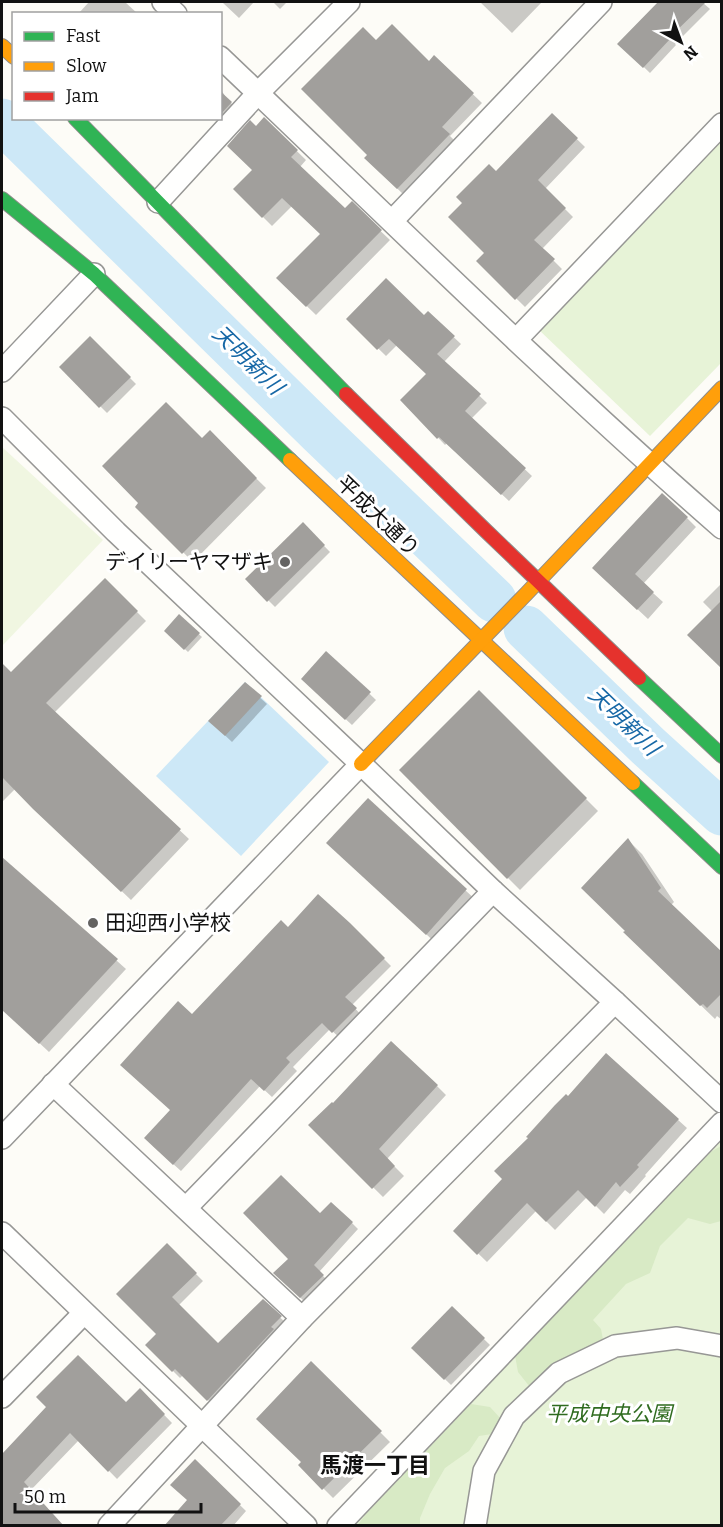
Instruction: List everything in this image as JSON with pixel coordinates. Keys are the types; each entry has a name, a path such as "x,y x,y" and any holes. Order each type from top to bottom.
{"street":[{"path":"158,202 258,93 349,2"},
{"path":"392,221 601,2"},
{"path":"222,59 516,340 649,464 722,528"},
{"path":"77,120 343,391 537,581 722,756"},
{"path":"516,340 722,124"},
{"name":"平成大通り","path":"2,200 94,274 480,641 722,867"},
{"path":"2,371 94,274"},
{"path":"2,1138 722,388"},
{"path":"2,418 116,532 493,891 722,1102"},
{"path":"186,1208 493,891"},
{"path":"109,1526 302,1318 615,1002"},
{"path":"53,1084 302,1318"},
{"path":"338,1526 498,1366 720,1134"},
{"path":"2,1233 306,1526"},
{"path":"2,1397 84,1313"},
{"path":"475,1526 484,1471 514,1416 559,1373 615,1346 677,1338 722,1346"}],"green space":[{"path":"721,139 721,363 650,436 538,329"},
{"path":"2,447 103,540 2,646"},
{"name":"平成中央公園","path":"721,1136 721,1525 352,1526"},
{"path":"721,1146 721,1221 710,1224 688,1218 660,1246 650,1273 626,1284 593,1320 601,1329 606,1355 555,1390 530,1387 518,1372 514,1350 700,1158"},
{"path":"471,1404 490,1407 501,1419 492,1434 479,1436 469,1451 445,1468 430,1494 420,1518 420,1525 357,1526 366,1514"}],"water":[{"path":"245,682 329,762 241,856 156,776"}],"building":[{"path":"658,2 706,2 670,37 643,68 617,44"},
{"path":"392,24 429,61 434,55 474,93 442,127 450,134 397,189 364,158 367,155 301,89 363,27 376,40"},
{"path":"222,93 232,102 222,113"},
{"path":"552,113 578,138 538,180 566,208 534,240 555,259 515,300 476,261 484,253 448,217 462,203 456,197 489,164 496,171"},
{"path":"264,117 298,150 291,157 345,208 352,201 382,230 306,307 276,278 320,234 282,198 262,218 233,189 252,170 227,146 250,120 256,126"},
{"path":"386,278 424,315 428,311 455,336 437,354 481,394 465,411 526,468 501,495 439,437 437,439 400,400 426,374 389,339 377,350 346,319"},
{"path":"90,336 131,377 99,408 59,367"},
{"path":"166,402 202,438 210,430 257,478 182,554 135,507 138,503 102,466"},
{"path":"662,493 688,517 635,574 654,592 637,610 592,568"},
{"name":"デイリーヤマザキ","path":"303,522 325,545 267,602 245,579"},
{"path":"105,578 138,611 46,703 181,829 121,892 2,777 2,663 11,672"},
{"path":"722,600 722,669 687,635"},
{"path":"179,614 200,633 184,650 164,631"},
{"path":"326,651 371,692 345,720 301,679"},
{"path":"245,682 262,696 225,736 208,721"},
{"path":"479,690 587,798 507,879 399,770"},
{"path":"368,798 467,889 426,935 326,843"},
{"path":"628,838 661,888 658,891 722,952 722,993 707,1008 703,1004 700,1006 581,888"},
{"path":"2,857 118,959 39,1044 2,1010"},
{"path":"318,894 385,958 345,997 357,1008 332,1033 322,1023 286,1058 290,1062 264,1091 251,1079 173,1165 144,1138 170,1110 120,1065 178,1001 192,1014 281,920 288,927"},
{"path":"391,1041 438,1085 379,1149 395,1166 372,1189 308,1125 333,1103"},
{"path":"606,1053 679,1119 620,1187 616,1182 595,1207 578,1190 546,1222 527,1203 477,1255 453,1231 502,1179 494,1171 528,1138 526,1137 555,1105 566,1094 568,1096"},
{"path":"281,1175 320,1213 331,1202 353,1222 314,1265 324,1275 300,1298 273,1273 288,1259 243,1213"},
{"path":"167,1243 197,1273 172,1297 218,1343 263,1299 282,1316 271,1327 274,1329 207,1401 175,1369 172,1372 145,1345 156,1334 116,1294"},
{"path":"452,1306 485,1338 444,1380 411,1348"},
{"path":"78,1355 126,1402 140,1388 165,1414 108,1472 70,1433 24,1482 64,1526 2,1526 2,1454 46,1407 36,1397"},
{"path":"311,1361 382,1431 322,1490 298,1465 301,1462 256,1419"},
{"path":"195,1459 241,1504 220,1526 164,1526 187,1500 170,1485"}],"waterway":[{"name":"天明新川","path":"2,121 494,600"},
{"name":"天明新川","path":"526,628 648,746 722,813"}],"traffic: fast":[{"path":"77,120 346,394"},
{"path":"2,199 94,274 290,460"},
{"path":"639,678 722,756"},
{"path":"633,783 722,867"}],"traffic: slow":[{"path":"2,46 12,55"},
{"path":"361,764 722,388"},
{"path":"290,460 633,783"}],"traffic: jam":[{"path":"346,394 639,678"}],"place":[{"name":"デイリーヤマザキ","path":"285,562"},
{"name":"田迎西小学校","path":"93,923"}],"district":[{"name":"馬渡一丁目","path":"375,1465"}]}
